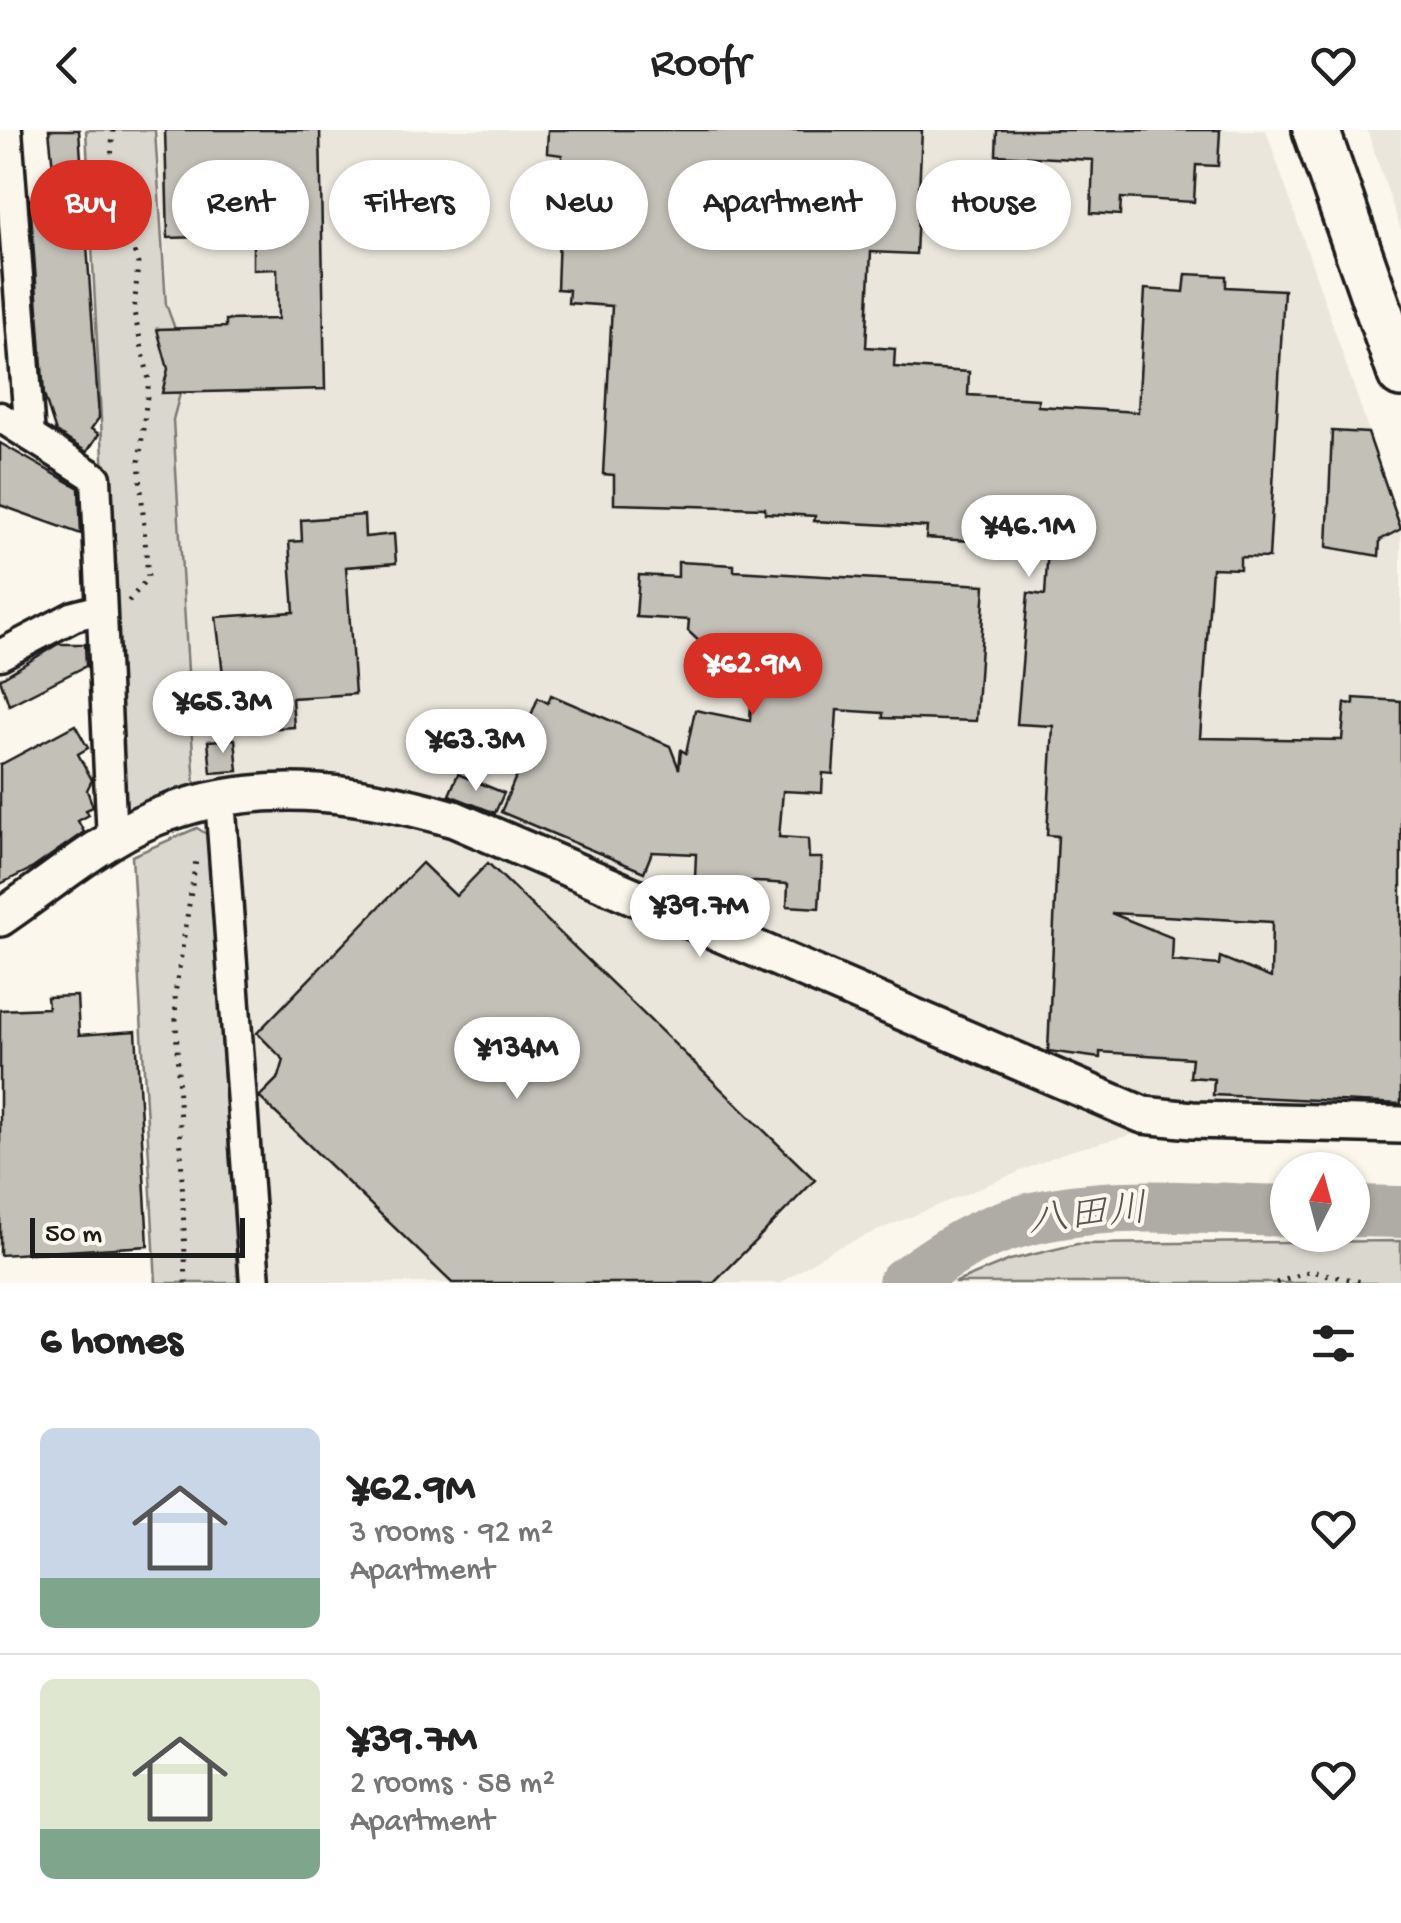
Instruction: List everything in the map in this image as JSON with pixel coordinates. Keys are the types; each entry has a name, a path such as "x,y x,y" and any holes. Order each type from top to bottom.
{"main road":[{"path":"1316,130 1401,374"}],"street":[{"path":"7,130 30,436"},
{"path":"0,417 96,478 112,842"},
{"path":"0,655 74,616 101,621"},
{"path":"0,918 154,818 220,798 300,790 360,796 454,819 1143,1114 1192,1120 1401,1125"},
{"path":"220,798 255,1283"}],"path":[{"path":"101,621 148,578 140,462 149,380 134,312 138,264 110,176 113,130"},
{"path":"186,1283 175,994 193,862 223,841"},
{"path":"1276,1283 1311,1272 1367,1283"}],"shaded area":[{"path":"86,130 155,130 166,304 183,351 182,386 173,420 195,787 132,810 121,805 92,250 152,250 152,160 88,160"},
{"path":"158,130 1266,130 1401,525 1401,1108 1159,1102 421,790 379,779 302,772 197,786 174,420 183,386 184,351 168,304"},
{"path":"1367,130 1401,130 1401,230"},
{"path":"313,810 353,814 440,836 1134,1134 1066,1152 831,1250 781,1283 264,1283 233,823 241,816"},
{"path":"197,828 208,835 238,1283 156,1283 132,856"},
{"path":"1370,1241 1401,1241 1401,1283 954,1283 1010,1260 1077,1244 1270,1242 1270,1252 1370,1252"}],"building":[{"path":"49,130 79,130 81,160 52,160"},
{"path":"165,130 320,130 325,389 162,393 168,369 157,329 226,327 226,320 278,319 277,269 253,270 253,250 309,250 309,160 172,160 172,238 168,238"},
{"path":"548,130 922,130 921,160 916,160 916,254 871,252 866,347 895,349 894,367 969,372 968,395 1038,399 1038,406 1138,412 1145,289 1184,292 1186,274 1226,276 1226,287 1284,290 1269,558 1240,557 1240,569 1212,568 1200,738 1342,740 1345,703 1354,704 1354,698 1401,701 1401,1104 1213,1095 1214,1079 1190,1077 1192,1058 1100,1052 1100,1058 1048,1051 1058,836 1047,835 1053,726 1017,724 1028,593 1045,595 1048,546 926,538 927,527 814,521 815,516 765,513 765,508 614,504 614,475 603,474 612,306 568,303 569,290 557,289 558,250 648,250 648,160 562,160 562,155 547,153","holes":["1111,913 1272,922 1271,978 1220,957 1219,965 1172,961 1173,938"]},
{"path":"997,130 1220,130 1218,166 1196,165 1194,202 1121,198 1120,215 1091,213 1093,160 996,155"},
{"path":"34,250 87,250 99,418 91,429 99,434 87,452 56,432 44,395"},
{"path":"1332,431 1368,433 1401,529 1380,540 1379,556 1327,547"},
{"path":"0,443 79,488 81,534 0,505"},
{"path":"364,515 365,537 394,534 396,563 346,567 355,694 292,698 294,727 230,731 216,617 294,612 289,542 302,541 301,520"},
{"path":"678,562 734,565 734,571 985,585 976,721 883,718 883,713 837,710 833,774 823,773 822,793 783,791 779,837 808,839 809,858 822,858 819,908 787,906 788,884 695,878 696,854 652,852 644,872 501,812 538,724 529,720 538,698 548,703 551,695 670,746 679,769 681,750 686,753 695,710 750,721 753,669 732,672 688,631 689,620 636,617 639,575 678,577"},
{"path":"58,644 85,644 86,666 9,705 0,679"},
{"path":"75,725 88,748 78,754 92,780 87,790 93,807 86,810 89,815 78,821 84,832 33,868 0,884 0,765"},
{"path":"235,739 238,771 211,773 208,741"},
{"path":"458,774 504,793 495,813 449,795"},
{"path":"422,863 456,896 488,863 815,1180 714,1283 452,1283 259,1097 279,1077 284,1060 257,1033"},
{"path":"77,996 79,1035 136,1031 148,1246 0,1255 0,1010 48,1008 47,997"}],"waterway":[{"name":"八田川","path":"904,1283 976,1238 1050,1215 1129,1207 1270,1210"},
{"name":"八田川","path":"1370,1211 1401,1212"}]}
